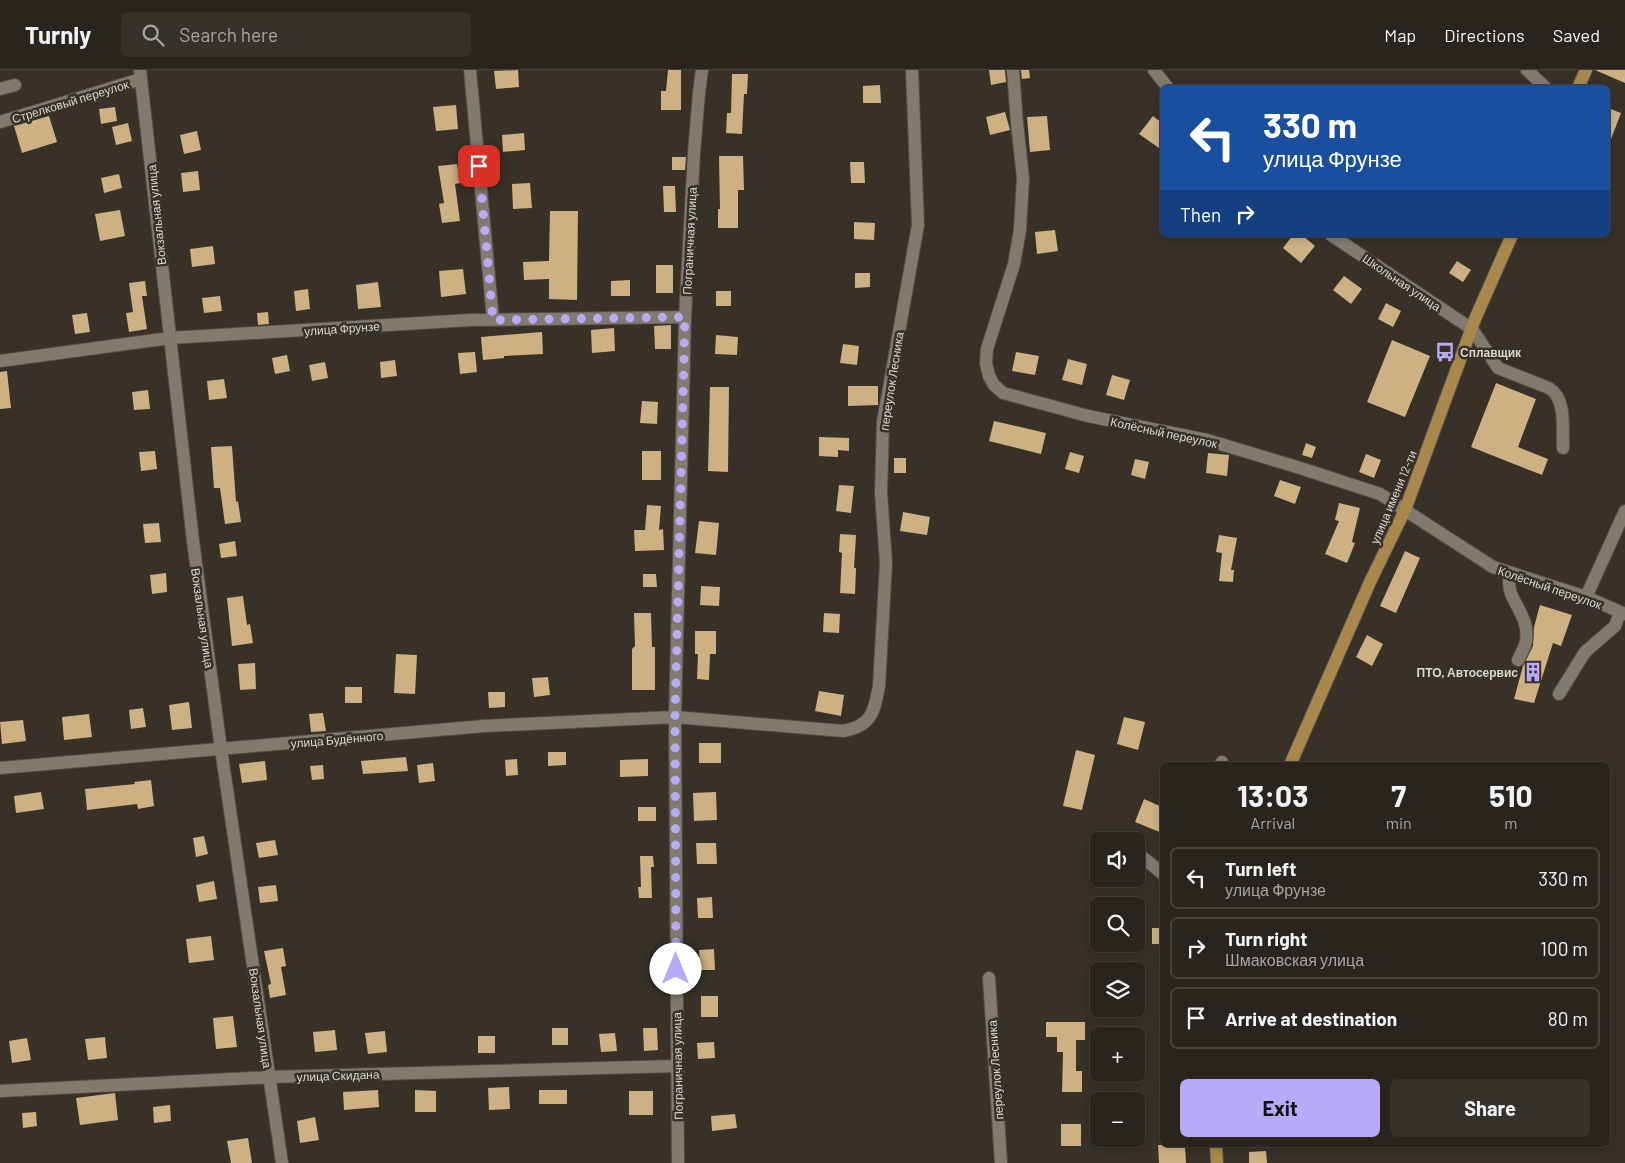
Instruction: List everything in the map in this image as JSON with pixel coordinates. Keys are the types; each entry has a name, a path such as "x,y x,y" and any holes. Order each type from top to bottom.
{"main road":[{"path":"1579,85 1586,70"},
{"name":"улица имени 12-ти","path":"1291,762 1370,582 1405,510 1472,329 1511,237"},
{"path":"1216,1147 1217,1163"}],"street":[{"path":"470,70 493,320"},
{"name":"Пограничная улица","path":"678,1163 675,717 685,317 698,93 702,70"},
{"name":"переулок Лесника","path":"868,721 875,706 879,686 885,583 886,563 881,493 883,422 918,226 912,70"},
{"name":"Колёсный переулок","path":"1013,70 1023,178 1020,230 1014,264 987,349 986,363 989,376 994,385 1003,392 1027,400 1088,416 1207,440 1380,494 1493,567 1586,597 1623,613"},
{"path":"1154,70 1166,85"},
{"path":"1527,70 1543,85"},
{"name":"Стрелковый переулок","path":"0,122 141,75"},
{"name":"Вокзальная улица","path":"141,75 193,541 221,750 282,1163"},
{"path":"0,89 15,85"},
{"name":"Школьная улица","path":"1334,237 1472,329"},
{"name":"улица Фрунзе","path":"0,361 170,338 493,320 685,317"},
{"path":"1472,329 1498,368 1556,392 1560,402 1563,448"},
{"path":"1586,597 1625,510"},
{"path":"1509,572 1512,595 1526,625 1526,642 1518,660"},
{"path":"1559,694 1585,652 1615,626 1623,613"},
{"name":"улица Будённого","path":"0,768 484,726 675,717 843,730 855,729 868,721"},
{"path":"1145,859 1160,871"},
{"name":"переулок Лесника","path":"989,978 1001,1163"},
{"name":"улица Скидана","path":"0,1091 270,1077 677,1066"}],"building":[{"path":"518,70 519,87 496,89 494,71"},
{"path":"668,70 681,70 681,110 661,110 661,91 666,91"},
{"path":"989,70 1005,70 1006,82 991,85"},
{"path":"1021,70 1029,70 1030,78 1022,79"},
{"path":"1595,70 1625,70 1625,83"},
{"path":"732,74 748,74 747,94 744,94 742,134 726,133 727,113 731,113"},
{"path":"880,85 881,103 863,103 863,86"},
{"path":"456,105 458,129 436,131 433,107"},
{"path":"115,107 117,121 101,124 99,109"},
{"path":"1610,109 1621,113 1610,142"},
{"path":"1005,112 1010,130 990,135 986,117"},
{"path":"49,116 57,142 22,153 14,126"},
{"path":"1047,116 1050,150 1030,152 1027,117"},
{"path":"1153,116 1160,121 1159,148 1139,134"},
{"path":"128,123 132,141 116,145 112,127"},
{"path":"197,131 201,150 184,154 180,135"},
{"path":"524,133 525,150 503,152 502,135"},
{"path":"719,156 743,156 744,190 738,190 738,228 718,228 718,209 720,209"},
{"path":"672,157 686,157 685,170 672,170"},
{"path":"850,162 864,162 865,183 851,183"},
{"path":"457,164 460,183 455,184 460,221 442,223 439,204 444,203 438,166"},
{"path":"198,171 200,190 183,192 181,173"},
{"path":"119,174 122,188 104,193 101,178"},
{"path":"530,183 532,208 513,209 512,184"},
{"path":"663,186 675,186 676,212 664,212"},
{"path":"120,210 125,236 100,241 95,214"},
{"path":"550,211 578,211 577,300 549,299 549,279 524,280 523,262 549,261"},
{"path":"854,222 875,223 874,240 854,239"},
{"path":"1055,230 1058,251 1037,254 1035,232"},
{"path":"1291,237 1304,237 1315,246 1301,263 1283,248"},
{"path":"213,246 215,264 192,267 190,249"},
{"path":"1457,261 1471,270 1463,282 1449,273"},
{"path":"656,265 673,265 673,293 656,293"},
{"path":"463,269 466,294 441,297 439,271"},
{"path":"855,273 870,273 870,287 855,288"},
{"path":"1344,276 1362,289 1351,304 1333,290"},
{"path":"630,280 630,296 611,296 611,281"},
{"path":"145,281 147,296 142,296 147,329 129,332 126,313 133,312 129,283"},
{"path":"378,282 381,307 358,309 356,285"},
{"path":"308,289 310,309 296,311 294,291"},
{"path":"716,291 731,291 731,306 716,306"},
{"path":"220,296 222,311 204,313 202,298"},
{"path":"1386,303 1401,311 1393,327 1378,319"},
{"path":"268,312 269,324 258,325 257,313"},
{"path":"87,313 90,332 75,334 72,315"},
{"path":"671,325 671,349 655,349 654,326"},
{"path":"614,328 615,351 592,353 591,330"},
{"path":"542,332 543,354 504,356 504,358 483,360 481,337"},
{"path":"716,335 738,337 737,355 715,354"},
{"path":"1392,340 1430,356 1405,417 1367,402"},
{"path":"843,344 859,346 857,365 840,363"},
{"path":"475,352 477,372 460,374 458,353"},
{"path":"1016,352 1039,356 1035,375 1012,371"},
{"path":"287,355 290,371 275,374 272,358"},
{"path":"1068,359 1087,364 1082,385 1062,380"},
{"path":"395,360 397,376 381,378 380,362"},
{"path":"325,362 328,378 312,381 309,365"},
{"path":"7,371 11,408 0,409 0,372"},
{"path":"1112,375 1130,380 1124,400 1106,395"},
{"path":"224,379 227,398 209,400 207,381"},
{"path":"1496,383 1536,399 1518,447 1548,459 1542,475 1471,447"},
{"path":"848,386 878,386 878,405 848,406"},
{"path":"710,387 729,387 728,472 708,471"},
{"path":"148,390 150,409 134,410 132,392"},
{"path":"642,401 658,402 657,424 640,423"},
{"path":"994,421 1046,433 1041,454 989,441"},
{"path":"819,437 849,438 849,451 838,450 838,457 819,456"},
{"path":"1306,443 1316,447 1312,458 1302,455"},
{"path":"232,446 236,502 238,501 241,522 225,524 220,488 214,488 211,447"},
{"path":"155,451 157,469 141,471 139,452"},
{"path":"642,451 661,451 661,480 642,480"},
{"path":"1070,452 1084,456 1079,473 1065,469"},
{"path":"1208,453 1229,455 1227,476 1206,473"},
{"path":"1366,454 1381,460 1374,478 1359,472"},
{"path":"894,458 906,458 906,473 894,473"},
{"path":"1135,459 1149,462 1145,479 1131,475"},
{"path":"1280,480 1301,487 1295,504 1274,496"},
{"path":"839,485 854,486 851,513 836,511"},
{"path":"1339,503 1360,508 1352,542 1355,543 1347,563 1325,554 1339,521 1335,520"},
{"path":"647,505 661,506 659,530 663,529 664,550 635,551 634,530 645,530"},
{"path":"903,512 930,517 927,535 900,531"},
{"path":"699,521 719,523 716,555 695,553"},
{"path":"159,523 161,542 145,543 143,524"},
{"path":"840,534 856,535 855,594 840,593 842,553 839,552"},
{"path":"1219,535 1237,538 1231,570 1234,570 1233,582 1219,581 1222,553 1216,552"},
{"path":"235,541 237,556 221,558 219,544"},
{"path":"1405,551 1420,558 1396,613 1380,606"},
{"path":"166,573 167,592 152,594 150,575"},
{"path":"643,574 656,574 657,587 643,587"},
{"path":"701,586 720,587 719,606 700,605"},
{"path":"243,596 247,625 250,624 253,643 232,646 227,598"},
{"name":"ПТО, Автосервис","path":"1540,605 1572,615 1561,646 1553,643 1534,703 1514,699 1523,666 1533,646 1534,627"},
{"path":"634,613 651,613 652,647 655,647 655,690 632,690 632,649 635,646"},
{"path":"824,613 840,614 839,633 823,632"},
{"path":"695,631 716,631 716,654 710,654 709,680 697,679 698,654 695,654"},
{"path":"1367,635 1383,644 1372,666 1356,657"},
{"path":"396,654 417,655 415,694 394,693"},
{"path":"255,663 256,689 240,690 238,664"},
{"path":"548,677 550,695 534,697 532,678"},
{"path":"345,687 362,687 362,703 345,703"},
{"path":"819,691 844,695 841,716 815,711"},
{"path":"488,692 505,692 505,707 489,708"},
{"path":"189,702 192,728 172,730 169,705"},
{"path":"143,708 146,727 131,729 129,710"},
{"path":"323,713 326,731 311,732 309,714"},
{"path":"89,714 92,737 64,740 62,717"},
{"path":"1124,717 1145,722 1138,750 1117,744"},
{"path":"23,720 26,741 2,744 0,722"},
{"path":"699,743 721,743 721,763 699,763"},
{"path":"1076,750 1095,755 1082,810 1063,806"},
{"path":"548,752 566,752 566,765 548,766"},
{"path":"406,757 408,771 363,774 361,761"},
{"path":"517,759 518,775 506,776 505,760"},
{"path":"648,759 648,776 620,777 620,760"},
{"path":"265,761 267,780 242,783 239,764"},
{"path":"433,763 435,781 419,783 417,765"},
{"path":"323,765 324,779 312,780 310,766"},
{"path":"151,780 154,806 138,809 137,804 87,810 85,789 135,784 134,782"},
{"path":"41,792 44,809 16,813 14,796"},
{"path":"716,792 717,820 694,821 693,793"},
{"path":"1144,799 1160,806 1160,832 1135,822"},
{"path":"638,807 656,807 656,821 638,821"},
{"path":"204,836 208,854 196,857 193,838"},
{"path":"275,840 278,855 259,858 256,843"},
{"path":"696,843 716,843 717,864 697,864"},
{"path":"640,856 653,856 654,867 651,867 652,898 639,898 638,887 641,887"},
{"path":"214,881 217,899 199,902 196,885"},
{"path":"276,885 278,901 260,903 258,887"},
{"path":"712,897 713,918 698,918 697,898"},
{"path":"1152,928 1160,928 1160,944 1152,944"},
{"path":"211,936 214,960 189,963 186,939"},
{"path":"283,948 286,966 281,967 286,995 270,998 268,985 271,984 264,951"},
{"path":"714,949 715,970 700,970 699,950"},
{"path":"701,996 718,996 718,1017 701,1017"},
{"path":"233,1016 237,1047 216,1049 213,1018"},
{"path":"1046,1022 1085,1022 1085,1040 1076,1040 1076,1071 1082,1071 1082,1092 1062,1092 1063,1052 1057,1052 1057,1037 1046,1037"},
{"path":"552,1028 568,1028 568,1045 552,1045"},
{"path":"643,1028 657,1028 658,1050 644,1051"},
{"path":"335,1030 337,1050 315,1052 313,1032"},
{"path":"385,1031 387,1052 368,1054 365,1033"},
{"path":"615,1033 617,1051 601,1052 599,1034"},
{"path":"478,1036 495,1036 495,1053 478,1053"},
{"path":"105,1037 107,1058 88,1060 85,1039"},
{"path":"27,1038 31,1060 12,1063 9,1041"},
{"path":"714,1042 715,1058 698,1059 697,1043"},
{"path":"509,1087 510,1109 489,1110 488,1088"},
{"path":"378,1090 379,1107 344,1110 343,1092"},
{"path":"415,1090 436,1091 436,1112 415,1112"},
{"path":"539,1090 567,1090 567,1104 539,1104"},
{"path":"629,1091 653,1091 653,1115 629,1115"},
{"path":"115,1093 118,1120 80,1125 76,1098"},
{"path":"170,1105 171,1121 154,1123 153,1107"},
{"path":"36,1112 37,1126 23,1128 22,1113"},
{"path":"735,1114 737,1128 712,1131 711,1116"},
{"path":"315,1117 319,1140 300,1143 297,1121"},
{"path":"1061,1124 1081,1124 1081,1146 1061,1146"},
{"path":"248,1138 252,1163 231,1163 227,1141"},
{"path":"1158,1145 1160,1147 1185,1147 1186,1163 1159,1163"},
{"path":"1266,1151 1267,1163 1249,1163 1249,1152"}],"place":[{"name":"Сплавщик","path":"1445,352"},
{"name":"ПТО, Автосервис","path":"1533,672"}],"route":[{"path":"479,166 493,320 685,317 675,717 676,969"}]}
